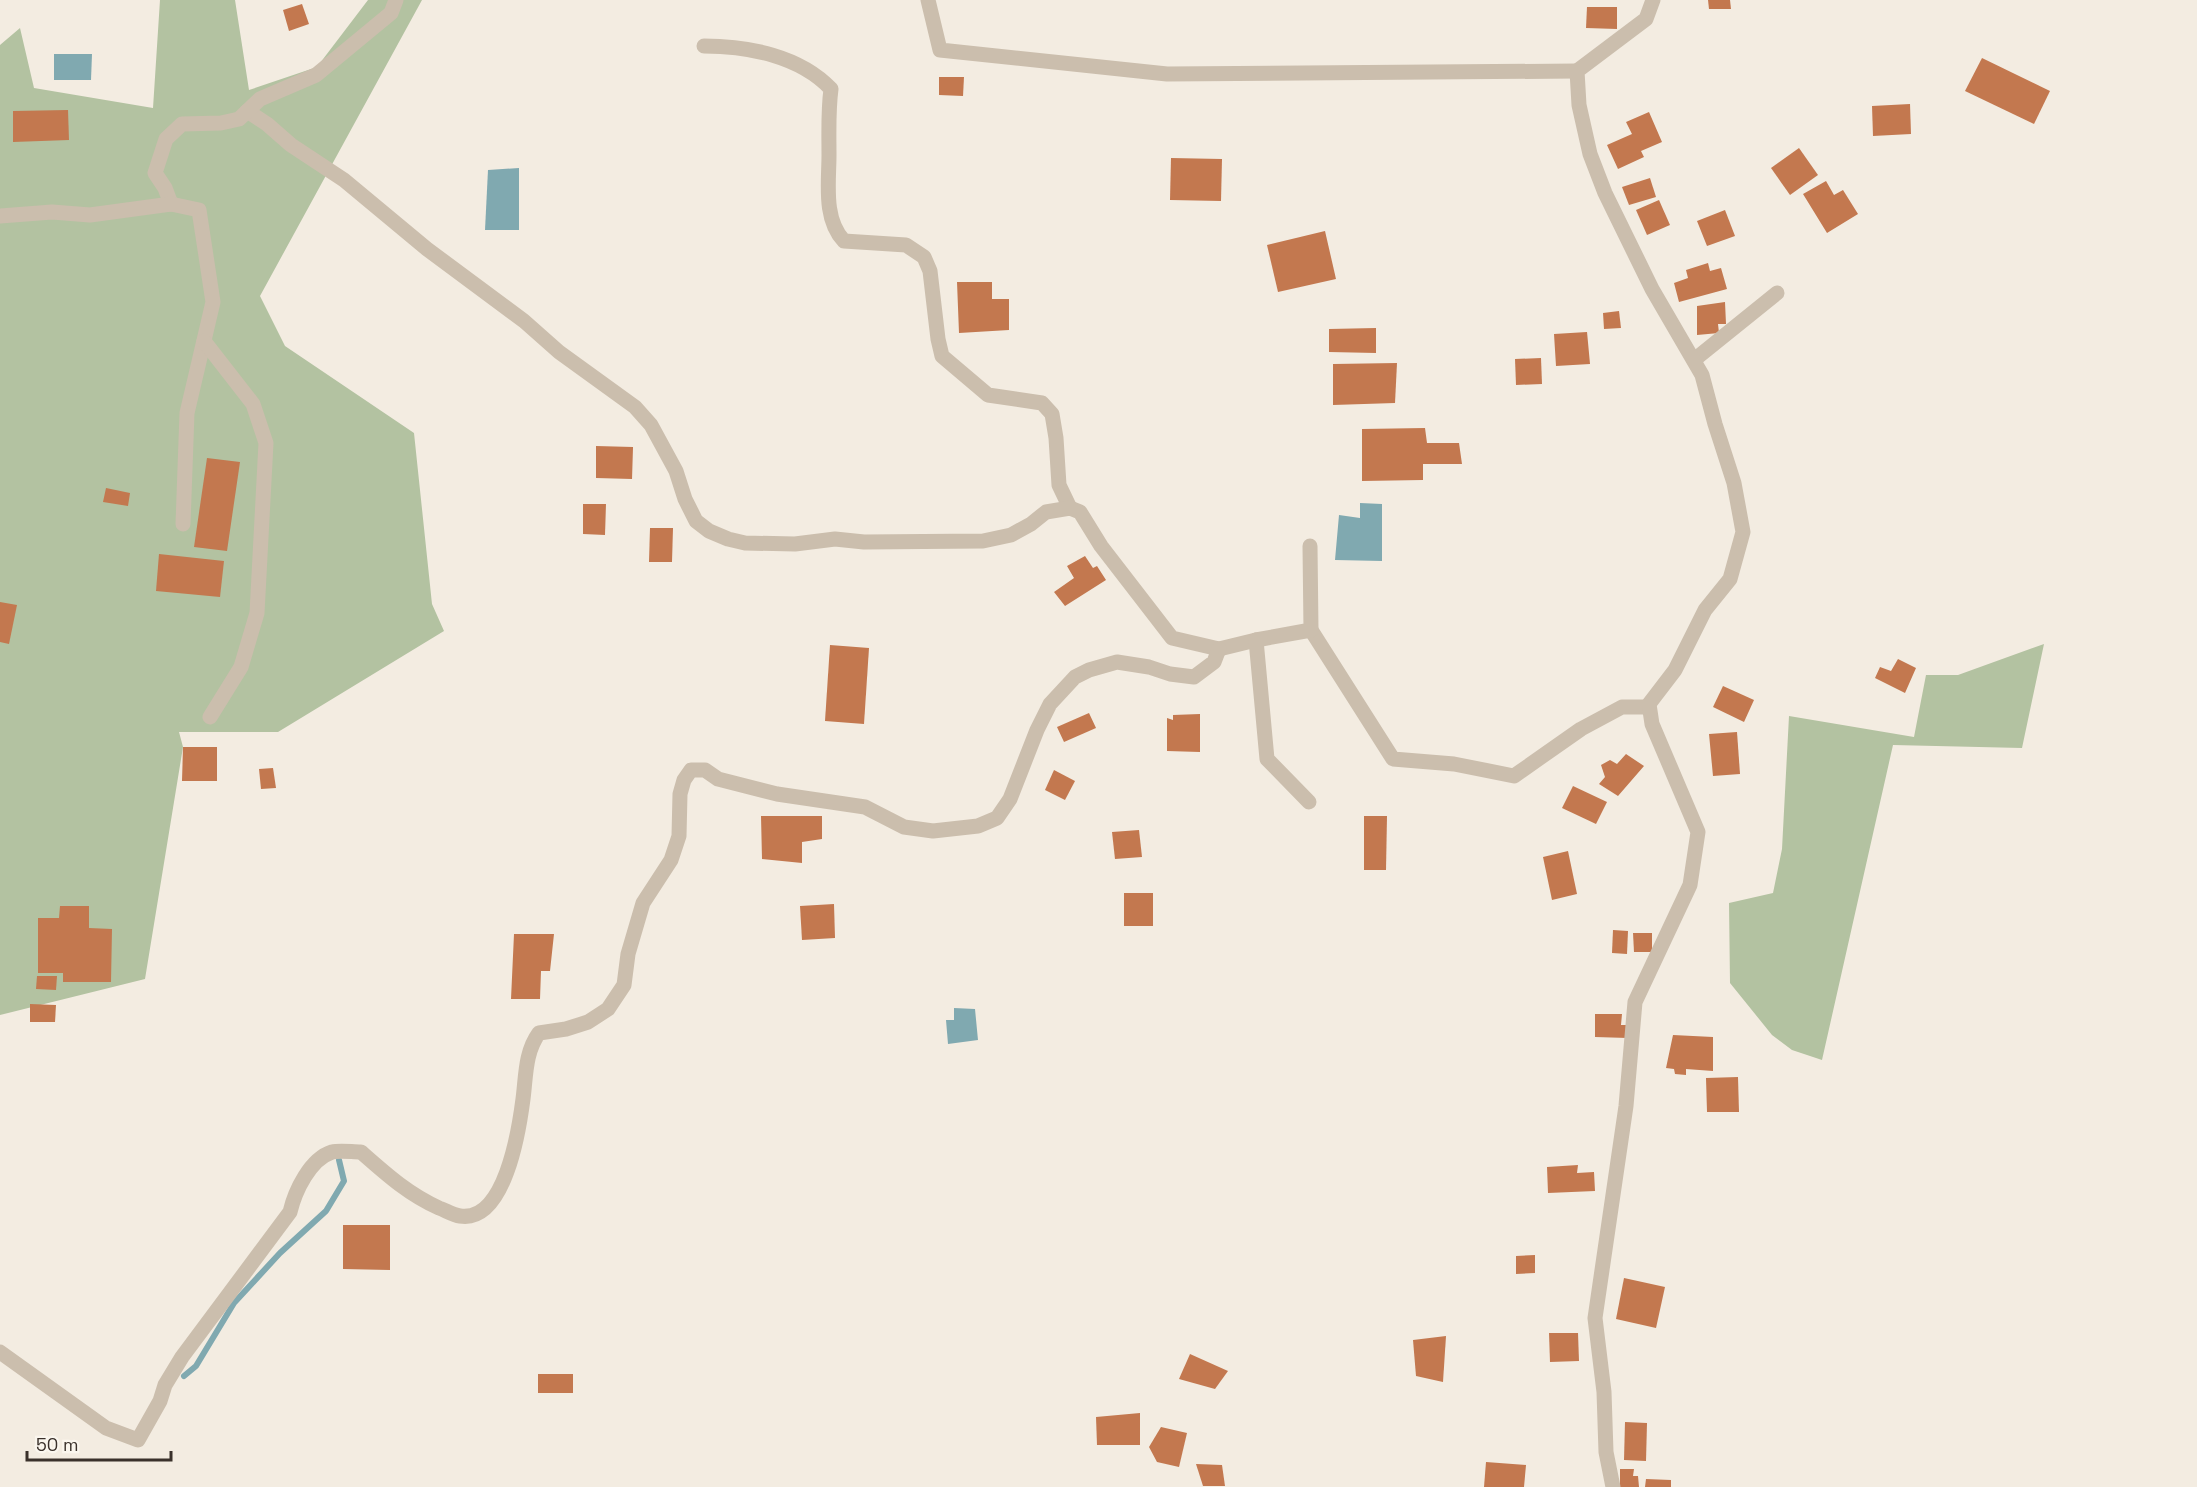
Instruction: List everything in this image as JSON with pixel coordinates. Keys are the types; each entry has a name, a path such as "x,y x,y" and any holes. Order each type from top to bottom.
{"street":[{"path":"171,204 165,188 155,173 166,139 182,124 221,123 239,119 260,99 316,75 391,13 396,0"},
{"path":"928,0 940,50 1167,74 1577,71 1646,19 1653,0"},
{"path":"704,46 732,46 785,60 818,76 831,89 828,111 828,190 832,219 838,235 844,241 906,245 924,257 930,271 942,356 988,395 1042,403 1052,414 1059,485 1070,508"},
{"path":"1577,71 1579,105 1588,144 1605,193 1652,289 1702,375 1734,483 1743,532 1730,579 1705,610 1675,670 1649,704 1652,724 1698,832 1690,885 1635,1002 1626,1106 1595,1318 1604,1392 1606,1452 1613,1487"},
{"path":"248,111 291,145 344,180 427,249 524,321 559,352 635,407 651,425 676,471 685,499 696,521 709,531 745,543 795,544 835,539 864,542 983,541 1011,535 1046,512 1070,508 1080,512 1101,546 1172,638 1219,649 1311,630"},
{"path":"0,216 52,212 90,215 171,204 199,210 213,302 187,413 183,524"},
{"path":"1694,360 1777,293"},
{"path":"204,341 253,404 266,443 257,613 241,668 210,717"},
{"path":"1310,546 1311,630 1394,759 1454,764 1514,776 1581,729 1622,707 1649,707"},
{"path":"1256,640 1267,759 1309,802"},
{"path":"0,1352 106,1428 138,1440 160,1401 165,1385 182,1357 290,1212 304,1176 332,1152 361,1152 405,1190 460,1216 478,1213 490,1205 502,1186 510,1161 532,1043 539,1033 566,1029 588,1022 608,1009 624,984 633,937 644,903 670,860 679,836 680,794 684,780 691,770 705,770 718,779 777,794 865,807 904,827 933,831 978,826 997,818 1010,799 1037,730 1050,704 1075,677 1089,670 1118,662 1194,677 1214,662 1219,649"}],"green space":[{"path":"160,0 235,0 249,90 317,67 368,0 422,0 260,296 285,346 414,433 432,604 444,631 278,732 179,732 183,747 145,979 0,1015 0,45 20,28 34,88 153,108"},
{"path":"2044,644 2022,748 1893,745 1822,1060 1792,1050 1772,1035 1730,983 1729,903 1773,893 1782,849 1789,716 1914,737 1926,675 1958,675"}],"water":[{"path":"54,54 92,54 91,80 54,80"},
{"path":"519,168 519,230 485,230 488,170"},
{"path":"1360,503 1382,504 1382,561 1335,560 1339,515 1360,518"},
{"path":"954,1008 975,1009 978,1040 948,1044 946,1020 954,1020"}],"building":[{"path":"1708,0 1730,0 1731,9 1709,9"},
{"path":"302,4 309,24 289,31 283,10"},
{"path":"1587,7 1617,7 1617,29 1586,28"},
{"path":"1982,58 2050,91 2034,124 1965,91"},
{"path":"939,77 964,77 963,96 939,95"},
{"path":"1910,104 1911,134 1873,136 1872,106"},
{"path":"68,110 69,140 13,142 13,111"},
{"path":"1649,112 1662,142 1641,151 1644,157 1618,169 1607,145 1632,134 1626,122"},
{"path":"1799,148 1818,175 1790,195 1771,168"},
{"path":"1171,158 1222,159 1221,201 1170,200"},
{"path":"1650,178 1656,197 1629,205 1622,187"},
{"path":"1826,181 1834,195 1843,190 1858,214 1827,233 1803,194"},
{"path":"1659,200 1670,225 1647,235 1636,210"},
{"path":"1725,210 1735,236 1707,246 1697,221"},
{"path":"1325,231 1336,279 1278,292 1267,245"},
{"path":"1708,263 1710,271 1721,268 1727,289 1679,302 1674,283 1688,278 1686,270"},
{"path":"957,282 992,282 992,299 1009,299 1009,330 959,333"},
{"path":"1725,302 1726,324 1718,324 1719,333 1697,335 1697,306"},
{"path":"1619,311 1621,328 1604,329 1603,313"},
{"path":"1376,328 1376,353 1329,352 1329,329"},
{"path":"1587,332 1590,364 1556,366 1554,334"},
{"path":"1541,358 1542,384 1516,385 1515,359"},
{"path":"1397,363 1395,403 1333,405 1333,364"},
{"path":"1425,428 1427,443 1459,443 1462,464 1423,464 1423,480 1362,481 1362,429"},
{"path":"596,446 633,447 632,479 596,478"},
{"path":"207,458 240,462 227,551 194,547"},
{"path":"106,488 130,493 128,506 103,502"},
{"path":"583,504 606,504 605,535 583,534"},
{"path":"650,528 673,528 672,562 649,562"},
{"path":"159,554 224,561 220,597 156,591"},
{"path":"1085,556 1093,568 1097,566 1106,580 1065,606 1054,592 1074,578 1067,566"},
{"path":"0,602 17,605 9,644 0,642"},
{"path":"830,645 869,648 864,724 825,721"},
{"path":"1898,659 1916,668 1905,693 1875,678 1880,667 1891,671"},
{"path":"1723,686 1754,700 1744,722 1713,707"},
{"path":"1089,713 1096,728 1064,742 1057,727"},
{"path":"1200,714 1200,752 1167,751 1167,718 1173,720 1173,715"},
{"path":"1737,732 1740,774 1713,776 1709,734"},
{"path":"183,747 217,747 217,781 182,781"},
{"path":"1626,754 1644,766 1618,796 1599,784 1605,777 1601,765 1610,760 1617,764"},
{"path":"273,768 276,788 261,789 259,769"},
{"path":"1054,770 1075,781 1065,800 1045,790"},
{"path":"1573,786 1607,802 1596,824 1562,808"},
{"path":"761,816 822,816 822,839 802,842 802,863 762,859"},
{"path":"1364,816 1387,816 1386,870 1364,870"},
{"path":"1139,830 1142,857 1115,859 1112,832"},
{"path":"1568,851 1577,894 1552,900 1543,857"},
{"path":"1124,893 1153,893 1153,926 1124,926"},
{"path":"834,904 835,938 802,940 800,906"},
{"path":"60,906 89,906 89,928 112,929 111,982 63,982 63,973 38,973 38,918 59,918"},
{"path":"1613,930 1628,931 1627,954 1612,953"},
{"path":"1633,933 1652,933 1652,952 1634,952"},
{"path":"514,934 554,934 550,971 541,971 540,999 511,999"},
{"path":"37,976 57,976 56,990 36,989"},
{"path":"30,1004 56,1005 55,1022 30,1022"},
{"path":"1595,1014 1622,1014 1621,1025 1626,1025 1628,1038 1595,1037"},
{"path":"1673,1035 1713,1037 1713,1071 1686,1069 1686,1075 1675,1074 1674,1069 1666,1068"},
{"path":"1738,1077 1739,1112 1707,1112 1706,1078"},
{"path":"1578,1165 1577,1173 1594,1172 1595,1191 1548,1193 1547,1167"},
{"path":"343,1225 390,1225 390,1270 343,1269"},
{"path":"1535,1255 1535,1273 1516,1274 1516,1256"},
{"path":"1624,1278 1665,1287 1656,1328 1616,1319"},
{"path":"1549,1333 1578,1333 1579,1361 1550,1362"},
{"path":"1446,1336 1443,1382 1416,1376 1413,1340"},
{"path":"1190,1354 1228,1371 1215,1389 1179,1379"},
{"path":"538,1374 573,1374 573,1393 538,1393"},
{"path":"1140,1413 1140,1445 1097,1445 1096,1417"},
{"path":"1625,1422 1647,1423 1646,1461 1624,1460"},
{"path":"1161,1427 1187,1433 1179,1467 1157,1462 1149,1447"},
{"path":"1486,1462 1526,1465 1524,1487 1484,1487"},
{"path":"1196,1464 1222,1465 1225,1486 1203,1486"},
{"path":"1620,1469 1634,1469 1633,1476 1638,1476 1639,1487 1620,1487"},
{"path":"1646,1479 1671,1480 1671,1487 1645,1487"}],"waterway":[{"path":"184,1376 196,1366 234,1303 280,1253 326,1211 344,1181 339,1160"}]}
